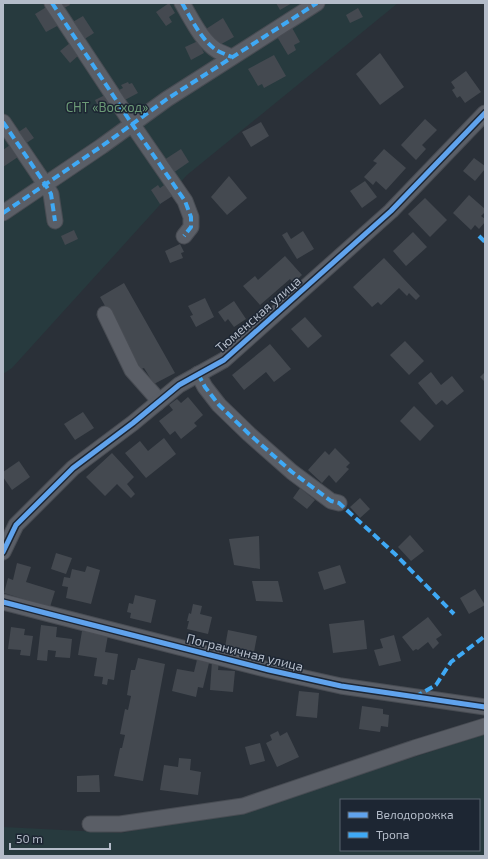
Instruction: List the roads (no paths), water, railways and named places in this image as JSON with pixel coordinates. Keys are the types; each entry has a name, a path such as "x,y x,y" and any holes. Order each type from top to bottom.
{"street":[{"path":"52,3 185,201 191,216 191,226 184,236"},
{"path":"182,3 203,37 211,46 217,51 232,57"},
{"path":"3,213 168,99 317,3"},
{"name":"Тюменская улица","path":"3,552 16,525 73,468 133,423 179,385 224,360 391,211 485,113"},
{"path":"3,122 51,194 55,221"},
{"path":"105,314 132,370 155,396 156,403"},
{"path":"198,374 205,387 219,405 250,434 292,472 331,501 339,503"},
{"name":"Пограничная улица","path":"3,602 269,670 341,686 485,707"},
{"path":"90,824 120,824 243,806 414,748 485,726"}],"park label":[{"name":"СНТ «Восход»","path":"107,107"}]}
